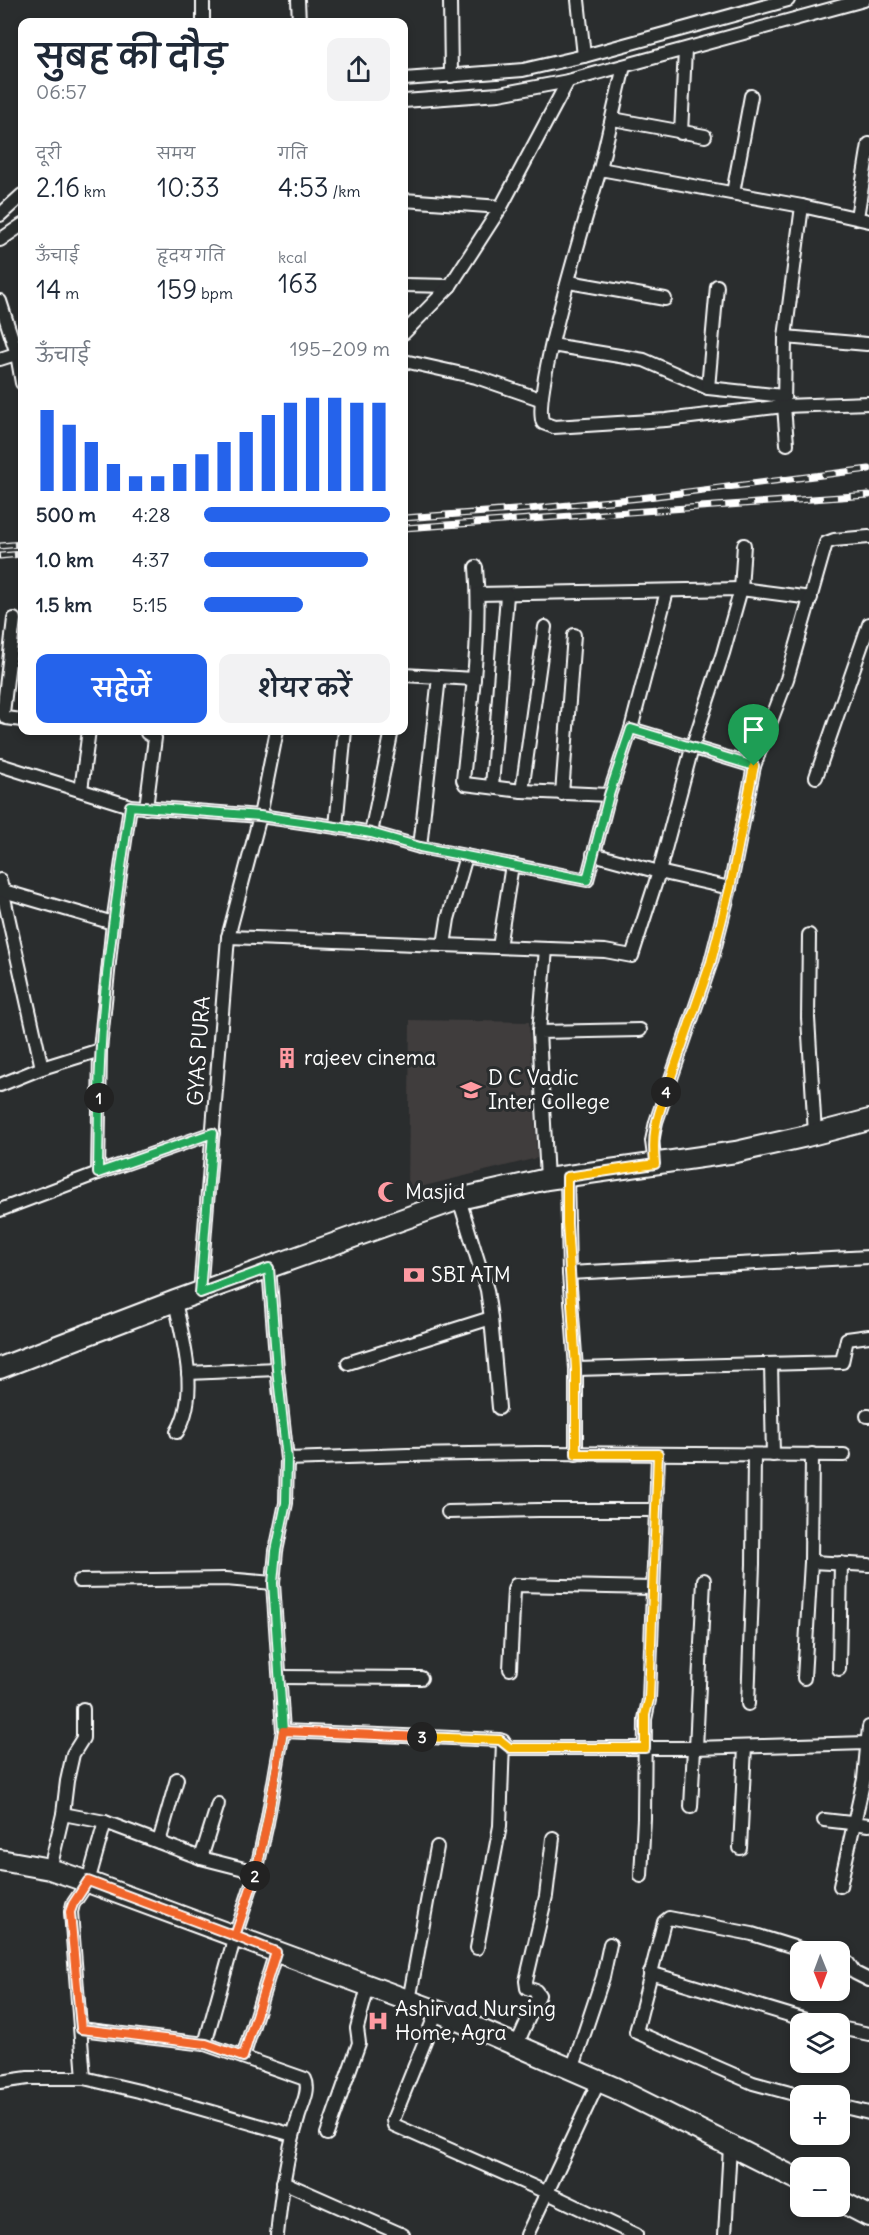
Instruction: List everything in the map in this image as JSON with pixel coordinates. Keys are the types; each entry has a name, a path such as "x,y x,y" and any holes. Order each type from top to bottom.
{"main road":[{"path":"0,1368 175,1301 459,1199 547,1179 736,1152 869,1120"},
{"path":"0,1860 50,1869 88,1881 437,2011 599,2081 790,2176"},
{"path":"850,2206 869,2216"}],"street":[{"path":"203,0 203,18"},
{"path":"298,0 299,18"},
{"path":"450,0 451,76"},
{"path":"578,0 584,56"},
{"path":"408,79 524,70 584,56 788,0"},
{"path":"408,101 499,94 568,81 864,0"},
{"path":"681,133 685,50"},
{"path":"624,66 613,119 552,345 540,399 540,417 543,423 554,427 666,420 783,401"},
{"path":"408,329 450,286 501,207 568,81"},
{"path":"734,194 751,96"},
{"path":"613,119 705,136"},
{"path":"600,169 863,219 869,144"},
{"path":"0,215 18,199"},
{"path":"408,200 501,207"},
{"path":"787,444 783,401 785,337 802,206"},
{"path":"0,240 18,228"},
{"path":"569,282 665,299"},
{"path":"408,285 450,286"},
{"path":"708,388 717,286"},
{"path":"0,301 18,348"},
{"path":"785,337 867,344"},
{"path":"552,345 644,360 708,388 783,401 869,403"},
{"path":"0,359 18,354"},
{"path":"408,362 476,377 540,399"},
{"path":"655,1164 652,1141 656,1122 711,962 730,888 754,766 788,679 826,543 834,540 869,537"},
{"path":"228,937 605,951 632,956 659,872 692,748 741,589 744,546"},
{"path":"476,567 478,594 474,679 463,780 465,784 522,791 609,795"},
{"path":"478,594 741,589 811,598"},
{"path":"0,765 130,806 260,816 336,827 371,833 420,847 587,880 609,795 631,729 667,591"},
{"path":"492,786 507,595"},
{"path":"14,619 3,712 6,718 18,720"},
{"path":"816,777 869,624"},
{"path":"522,791 545,627"},
{"path":"562,794 574,635"},
{"path":"408,676 474,679"},
{"path":"420,847 439,677"},
{"path":"631,729 754,766"},
{"path":"81,790 88,735"},
{"path":"146,808 155,738 150,735"},
{"name":"GYAS PURA","path":"200,1293 228,937 260,816 276,735"},
{"path":"336,827 345,735"},
{"path":"371,833 391,735"},
{"path":"98,1173 100,1050 113,923 130,806"},
{"path":"593,854 730,888"},
{"path":"444,945 451,908 466,856"},
{"path":"499,947 512,865"},
{"path":"1,887 113,923"},
{"path":"1,887 42,1068"},
{"path":"809,935 808,1018 815,1134"},
{"path":"546,949 539,1032 547,1179"},
{"path":"539,1032 640,1030"},
{"path":"0,1085 42,1068 100,1050"},
{"path":"0,1210 213,1133"},
{"path":"567,1177 569,1273 576,1369 576,1454"},
{"path":"459,1199 487,1290 500,1408"},
{"path":"569,1273 869,1257"},
{"path":"206,2044 235,1936 256,1872 283,1731 273,1583 276,1551 286,1503 287,1459 269,1268"},
{"path":"175,1301 188,1373 187,1412 177,1432"},
{"path":"348,1363 491,1318"},
{"path":"576,1369 842,1362 847,1339 869,1336"},
{"path":"771,1364 773,1455"},
{"path":"188,1373 277,1369"},
{"path":"641,1876 645,1715 649,1700 658,1454"},
{"path":"804,1678 810,1562 812,1454"},
{"path":"287,1459 408,1455 844,1455"},
{"path":"748,1704 754,1455"},
{"path":"448,1512 656,1510"},
{"path":"810,1562 869,1565"},
{"path":"839,1669 841,1563"},
{"path":"79,1581 226,1578 273,1583"},
{"path":"691,1807 704,1580"},
{"path":"510,1669 516,1585 653,1588"},
{"path":"280,1677 421,1678"},
{"path":"50,1869 63,1814 73,1754 83,1738 82,1709"},
{"path":"840,1886 864,1779 869,1727"},
{"path":"283,1731 503,1740 510,1748 695,1748 867,1743"},
{"path":"477,1948 500,1826 503,1740"},
{"path":"740,1848 745,1747"},
{"path":"159,1842 177,1779"},
{"path":"201,1858 218,1804"},
{"path":"63,1814 105,1822 201,1858 256,1872"},
{"path":"824,1820 869,1825"},
{"path":"84,2078 70,1912 88,1881 105,1822"},
{"path":"516,2046 539,1995 536,1991 527,1988 526,1982 546,1896 553,1838"},
{"path":"409,2001 437,1847"},
{"path":"790,1946 752,1934 669,1918 664,1922 636,2032 753,2083 790,2093"},
{"path":"573,2070 601,1986 610,1944"},
{"path":"243,2057 276,1952"},
{"path":"850,1966 855,1973 869,1980"},
{"path":"650,1973 790,2015"},
{"path":"327,2134 359,2043 357,2028 368,1987"},
{"path":"437,2011 393,2120 394,2125 548,2193 636,2235"},
{"path":"81,2029 206,2044 305,2079 308,2088 292,2135 276,2235"},
{"path":"850,2030 869,2034"},
{"path":"0,2082 28,2078 84,2078 139,2091 292,2135"},
{"path":"527,2235 599,2081"},
{"path":"850,2108 869,2113"},
{"path":"725,2235 730,2146"},
{"path":"283,2182 376,2229 403,2235"}],"shaded area":[{"name":"D C Vadic Inter College","path":"410,1020 529,1022 537,1158 408,1190"}],"railway":[{"path":"408,518 640,498 869,469"},
{"path":"408,528 869,495"},
{"path":"0,546 18,544"},
{"path":"0,556 18,554"}],"place":[{"name":"rajeev cinema","path":"287,1058"},
{"name":"D C Vadic Inter College","path":"471,1090"},
{"name":"Masjid","path":"388,1192"},
{"name":"SBI ATM","path":"414,1275"},
{"name":"Ashirvad Nursing Home, Agra","path":"378,2021"}],"route":[{"path":"754,766 631,729 609,795 587,880 420,847 371,833 336,827 260,816 130,806 113,923 100,1050 98,1173 213,1133 200,1293 269,1268 287,1459 286,1503 276,1551 273,1583 283,1731 256,1872 235,1936 88,1881 70,1912 81,2029 206,2044 243,2057 276,1952 235,1936 256,1872 267,1823 283,1731 503,1740 508,1748 645,1748 645,1715 649,1700 658,1454 576,1454 576,1369 569,1273 567,1177 655,1164 652,1141 656,1122 711,962 730,888 754,766"}]}
